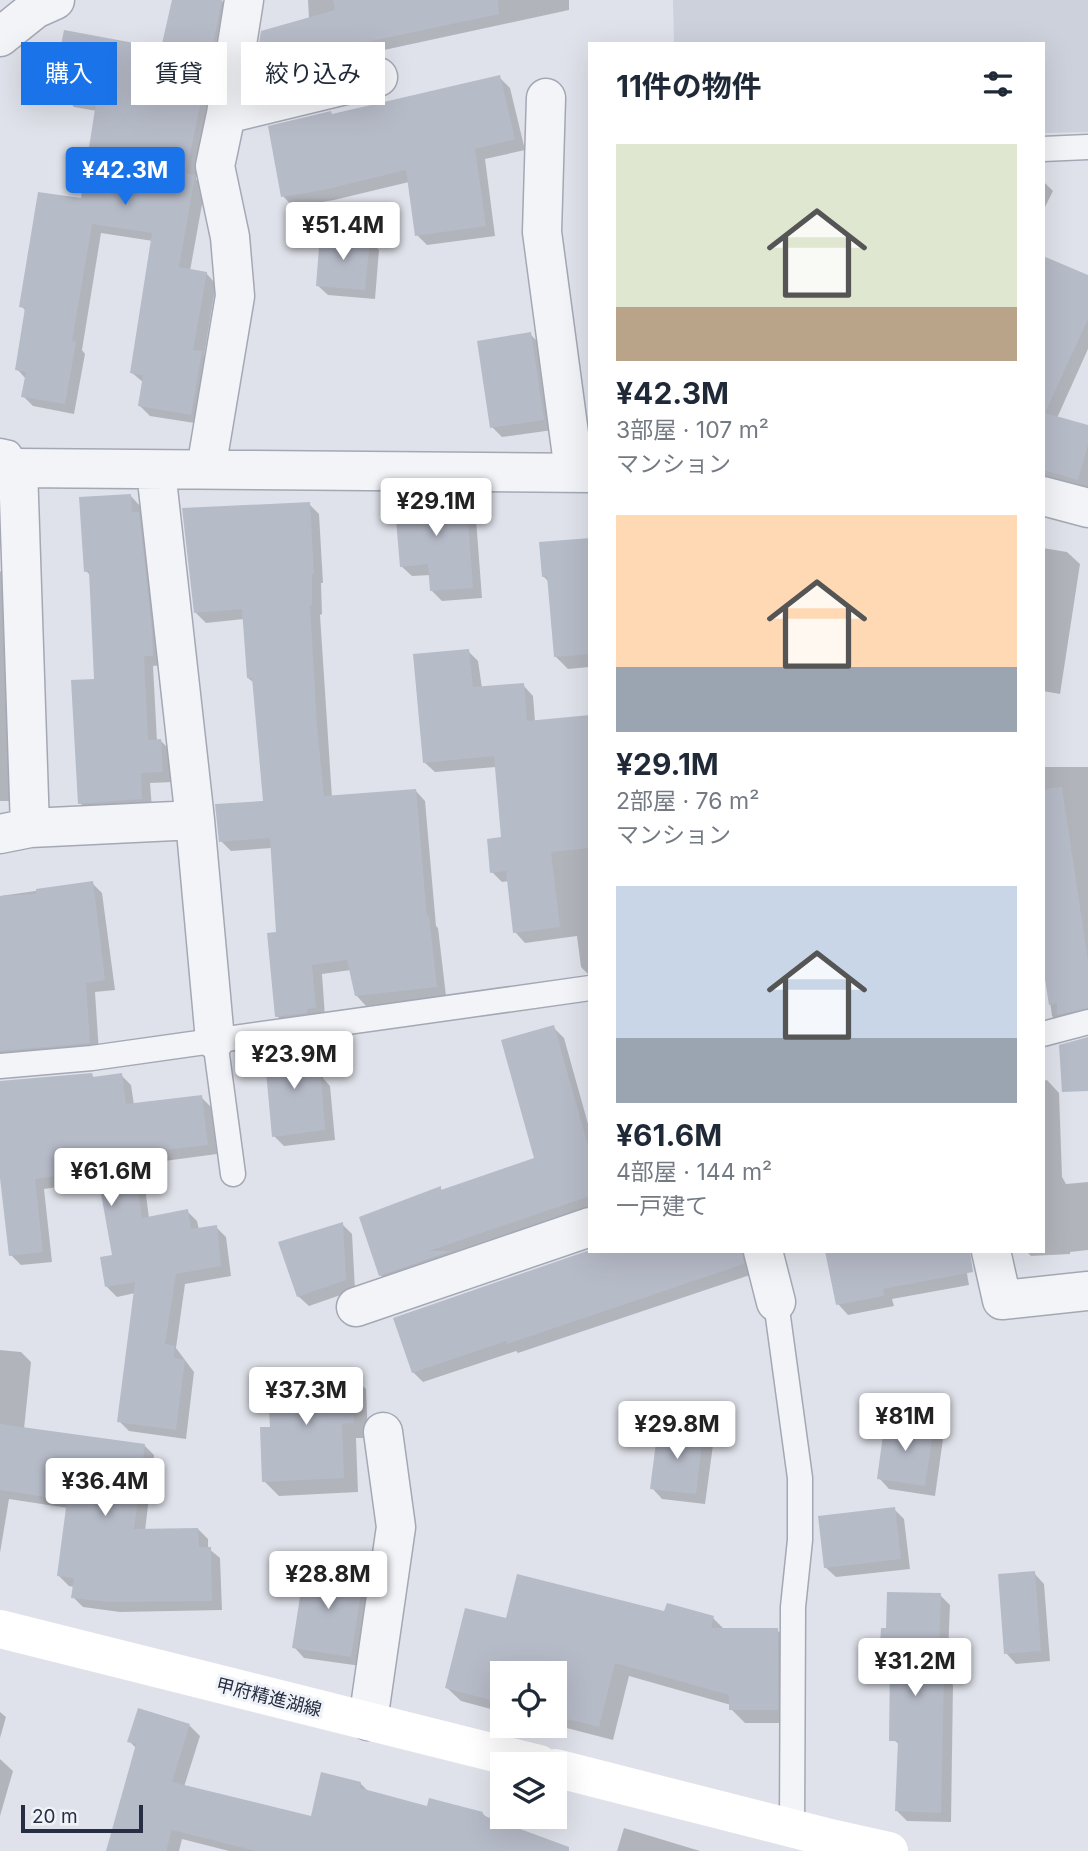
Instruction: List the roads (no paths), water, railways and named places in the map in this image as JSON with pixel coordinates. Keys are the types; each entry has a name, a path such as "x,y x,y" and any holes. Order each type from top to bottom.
{"main road":[{"name":"甲府精進湖線","path":"0,1629 491,1752"},
{"path":"567,1771 814,1839 889,1851"}],"street":[{"path":"0,37 35,9 55,0"},
{"path":"206,469 235,296 230,237 215,166 244,0"},
{"path":"195,820 15,831 9,459 156,471 206,469 582,472 542,232 546,98"},
{"path":"226,114 263,105"},
{"path":"156,471 195,820 215,1040"},
{"path":"1045,497 1088,508"},
{"path":"356,1307 588,1228"},
{"path":"764,1253 776,1302"},
{"path":"991,1253 1002,1300 1088,1291"},
{"path":"368,1721 396,1527 383,1432"}],"lane":[{"path":"1045,149 1088,147"},
{"path":"0,1066 92,1058 588,988"},
{"path":"1045,1033 1088,1021"},
{"path":"215,1040 233,1174"},
{"path":"776,1302 800,1478 800,1540 793,1607 814,1839"}]}
